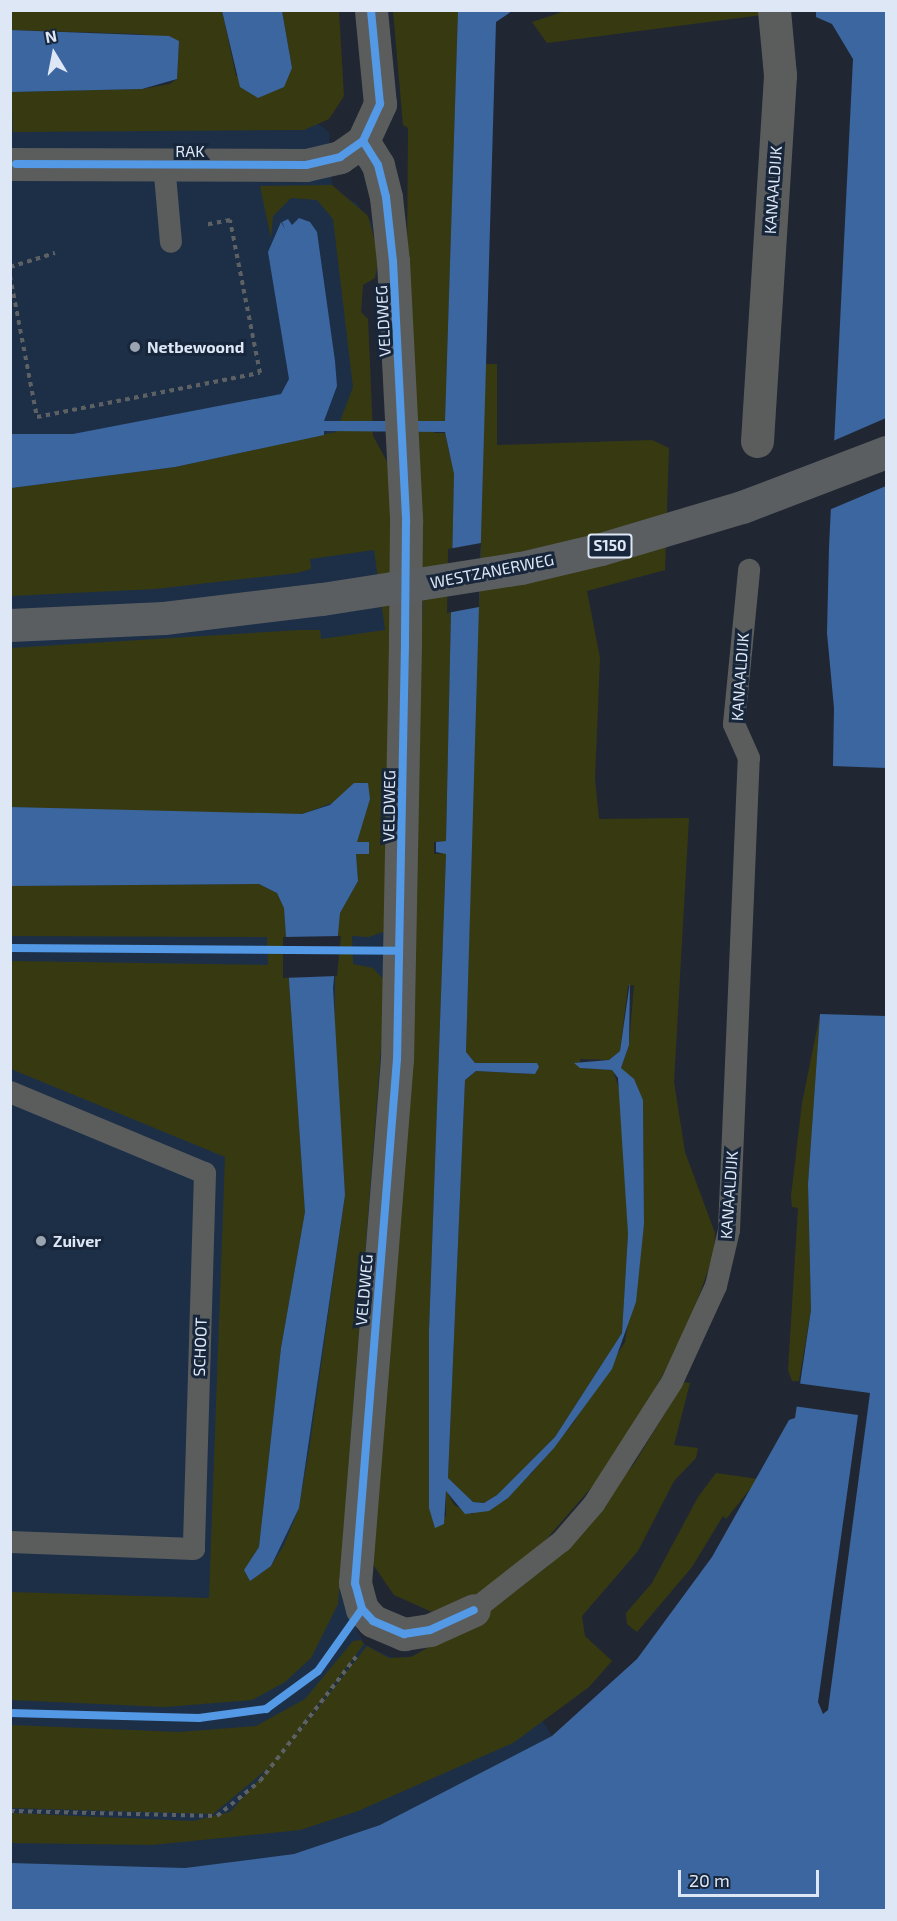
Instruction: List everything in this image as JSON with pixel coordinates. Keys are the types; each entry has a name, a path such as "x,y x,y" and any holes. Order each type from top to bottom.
{"main road":[{"name":"WESTZANERWEG","path":"10,625 164,618 322,599 520,568 601,549 746,506 886,452"}],"street":[{"path":"363,141 380,104 371,10"},
{"name":"KANAALDIJK","path":"757,441 780,75 774,10"},
{"name":"RAK","path":"10,164 323,163 363,141"},
{"name":"VELDWEG","path":"363,141 378,165 386,197 406,522 400,1004 355,1583 371,1617"},
{"name":"KANAALDIJK","path":"371,1617 417,1634 474,1610"}],"lane":[{"path":"164,164 170,237"},
{"name":"KANAALDIJK","path":"474,1610 562,1541 600,1496 672,1382 716,1286 729,1230 750,758 734,724 749,570"},
{"name":"SCHOOT","path":"10,1092 205,1173 194,1548 10,1542"}],"path":[{"path":"10,276 37,417 260,373 230,220 170,237"},
{"path":"10,267 55,253"},
{"path":"10,1811 194,1817 226,1811 260,1781 371,1617"}],"shaded area":[{"path":"11,92 276,92 329,132 332,190 356,203 372,224 377,274 363,285 361,312 368,319 373,436 389,465 387,985 342,1599 364,1644 396,1660 411,1657 478,1620 552,1736 380,1825 294,1854 257,1860 184,1868 11,1863"}],"green space":[{"path":"568,10 761,10 762,15 547,43 532,22"},
{"path":"10,11 222,11 236,76 292,68 282,11 339,11 344,96 329,119 304,130 13,132 11,92 142,89 170,84 177,79 179,41 139,34 11,30"},
{"path":"393,11 458,11 445,421 434,421 434,433 445,433 454,474 446,841 434,842 434,854 446,853 429,1331 429,1508 446,1517 446,1490 454,1505 472,1514 531,1474 574,1422 625,1342 644,1224 643,1100 621,1068 629,1045 634,985 628,986 620,1051 609,1060 580,1059 580,1068 613,1070 621,1095 628,1234 622,1333 555,1437 497,1495 484,1503 473,1502 448,1478 465,1080 476,1071 535,1074 537,1063 475,1063 466,1052 484,364 497,364 497,445 652,440 669,448 665,570 587,591 600,658 595,779 599,819 689,818 674,1082 685,1152 715,1233 714,1253 686,1333 616,1459 537,1550 484,1591 432,1612 394,1595 372,1563 423,605 407,261 408,128 403,125"},
{"path":"332,185 368,216 379,257 375,278 363,285 361,312 368,319 373,436 391,469 388,930 369,937 352,936 353,964 373,968 386,982 338,1604 311,1658 285,1682 252,1700 165,1707 11,1700 11,1592 209,1598 225,1157 11,1069 10,961 268,965 267,937 11,936 11,886 259,884 277,893 284,908 305,1212 281,1348 259,1547 244,1570 250,1581 271,1566 284,1545 299,1508 310,1444 345,1195 334,1038 336,938 340,913 358,881 356,854 368,854 356,842 370,799 335,802 302,814 271,816 11,807 11,648 299,630 320,630 321,639 385,630 374,550 310,559 311,569 297,573 155,589 11,596 11,488 175,467 336,432 353,387 333,219 317,200 291,198 273,216 271,238 260,186"},
{"path":"820,1014 808,1184 811,1310 799,1381 792,1381 788,1370 798,1208 792,1207 791,1196 802,1103"},
{"path":"684,1382 690,1383 674,1445 698,1448 696,1458 674,1481 638,1551 582,1616 585,1636 612,1661 589,1687 513,1743 358,1811 300,1830 152,1845 11,1843 11,1813 193,1821 230,1812 273,1764 213,1814 11,1808 11,1725 179,1732 256,1726 305,1699 353,1641 361,1640 364,1644 280,1756 367,1646 389,1658 411,1657 478,1620 548,1566 634,1464"},
{"path":"716,1473 758,1479 726,1519 723,1516 692,1567 637,1632 627,1624 626,1613 652,1583 698,1497"}],"water":[{"path":"222,11 282,11 292,68 284,87 258,98 240,87"},
{"path":"458,11 512,11 496,22 466,1052 475,1063 537,1063 539,1067 535,1074 476,1071 465,1080 448,1478 473,1502 484,1503 497,1495 555,1437 622,1333 628,1234 618,1078 612,1070 580,1068 574,1063 609,1060 620,1051 630,982 629,1045 621,1068 634,1079 643,1100 644,1224 636,1302 612,1369 554,1448 508,1498 489,1511 465,1514 446,1491 444,1524 435,1528 429,1508 429,1331 446,854 436,852 436,842 446,841 454,474 445,432 324,431 324,435 175,467 11,488 11,434 73,434 281,394 289,379 268,252 281,222 285,229 282,222 288,219 292,225 299,218 310,222 317,232 335,361 337,386 324,421 445,421"},
{"path":"816,11 886,11 886,768 833,766 834,708 827,633 829,547 853,59 832,24 816,17"},
{"path":"10,30 169,36 179,41 177,79 142,89 11,92"},
{"path":"354,783 368,783 370,799 357,842 369,842 369,854 356,854 358,881 340,913 333,988 345,1195 299,1508 271,1566 250,1581 244,1570 259,1547 281,1348 305,1212 284,908 277,893 259,884 11,886 10,807 302,814 330,805"},
{"path":"820,1014 886,1016 886,1910 11,1910 11,1863 185,1868 294,1854 380,1825 552,1736 637,1659 712,1557 789,1420 795,1418 811,1310 808,1184"}],"pier":[{"path":"886,418 886,486 829,510 833,441"},
{"path":"481,543 479,607 447,613 448,549"},
{"path":"341,936 337,976 283,978 283,937"},
{"path":"796,1383 870,1393 828,1710 823,1714 818,1702 858,1415 793,1406"}],"cycle path":[{"path":"16,164 306,165 340,157 363,141 380,104 371,10"},
{"path":"363,141 378,165 386,197 393,261 406,522 397,1059 355,1583 362,1609 373,1621 404,1634 430,1630 474,1610"},
{"path":"10,948 399,951"},
{"path":"10,1713 199,1718 266,1709 318,1671 362,1609"}],"place":[{"name":"Netbewoond","path":"135,347"},
{"name":"Zuiver","path":"41,1241"}]}
